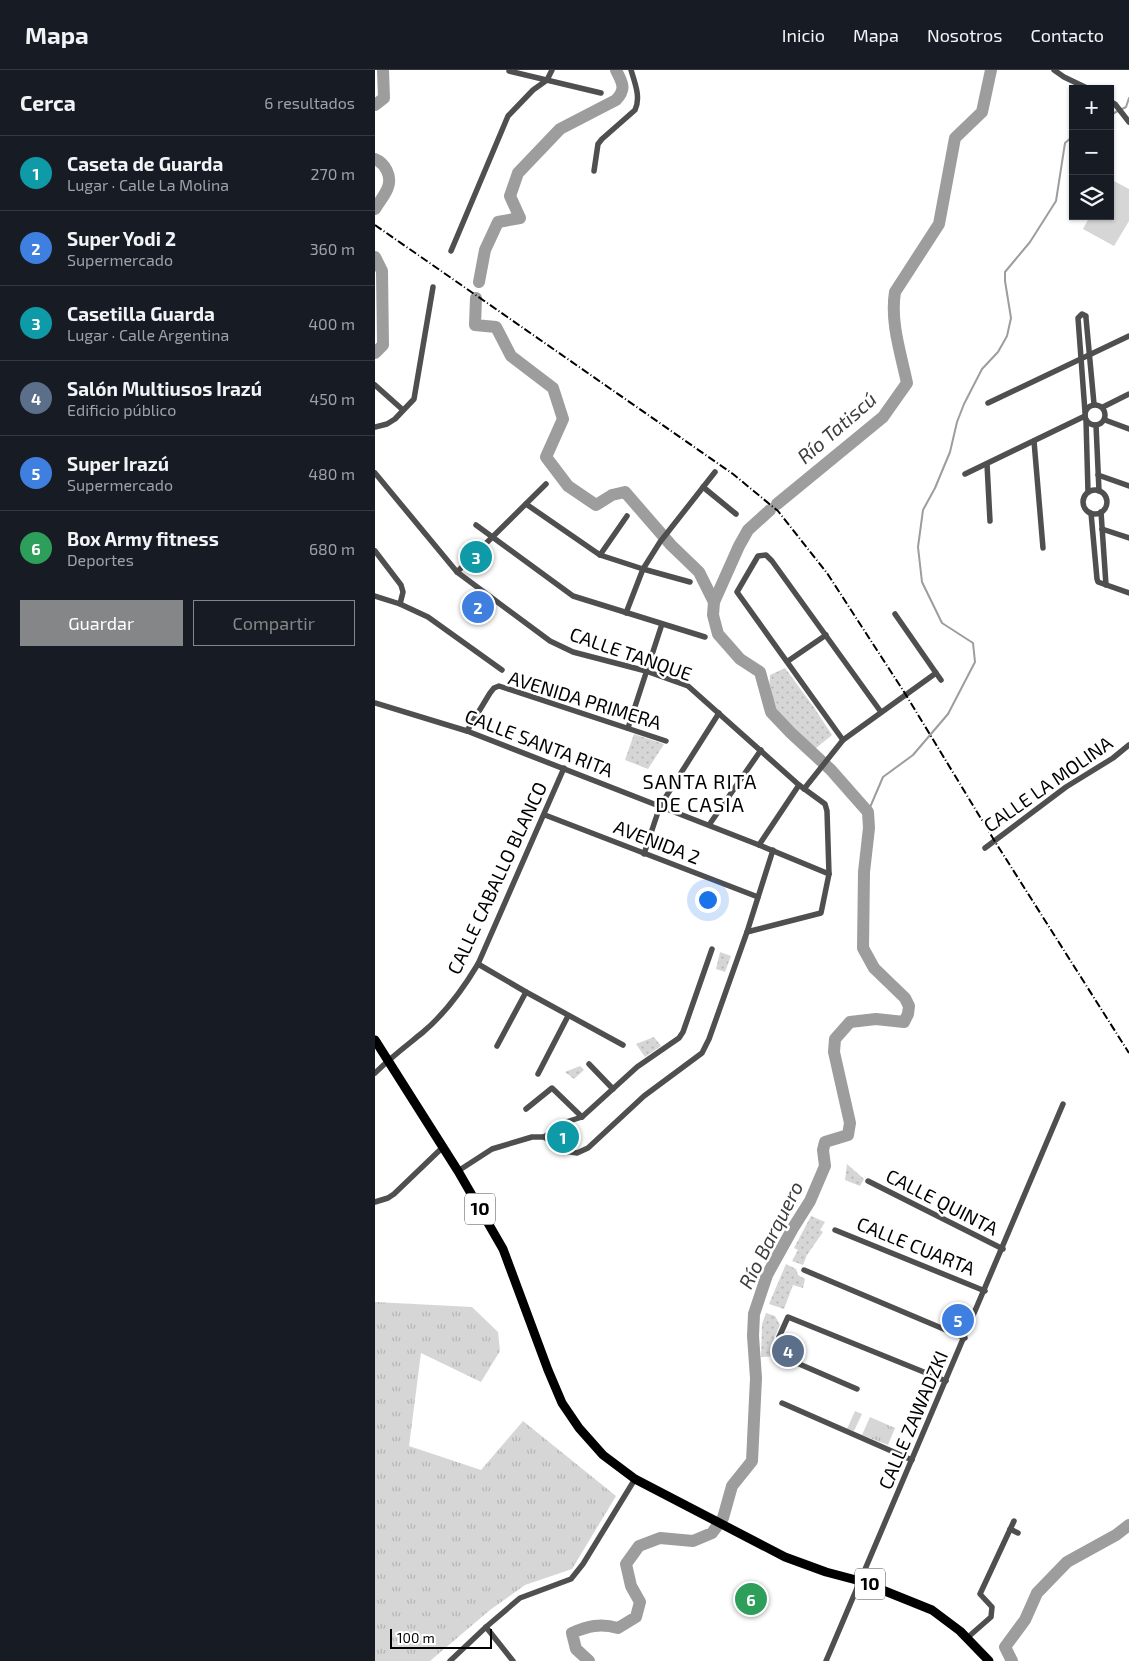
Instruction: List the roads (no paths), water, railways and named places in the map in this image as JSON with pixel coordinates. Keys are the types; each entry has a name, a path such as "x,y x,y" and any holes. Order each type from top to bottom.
{"main road":[{"name":"10","path":"375,1040 458,1171 503,1249 562,1403 579,1428 603,1455 635,1479 785,1557 826,1572 860,1581 932,1610 967,1638 989,1661"}],"street":[{"path":"451,251 508,116 533,90 547,80 552,70"},
{"path":"594,171 598,144 635,110 638,104 631,70"},
{"path":"1054,70 1064,78 1080,85"},
{"path":"509,71 601,93"},
{"path":"1114,103 1128,120"},
{"path":"375,427 387,424 395,419 414,399 433,287"},
{"path":"1089,492 1080,316 1086,316 1094,404"},
{"path":"987,403 1129,336"},
{"path":"375,385 403,410"},
{"path":"965,474 1085,416 1088,407 1094,404 1103,407 1129,394"},
{"path":"1103,407 1105,420"},
{"path":"1085,416 1090,424 1097,425 1105,420"},
{"path":"1105,420 1129,429"},
{"path":"1097,425 1099,491"},
{"path":"1034,441 1043,548"},
{"path":"987,464 990,521"},
{"path":"626,613 643,569 660,542 715,472"},
{"name":"CALLE TANQUE","path":"375,473 457,572 550,641 573,652 646,671 688,686 802,787 825,804 827,811 829,874 821,913 747,932"},
{"path":"1098,475 1129,486"},
{"path":"457,572 545,484"},
{"path":"703,487 736,514"},
{"path":"1094,490 1099,491 1105,495 1107,501 1105,508 1101,512 1091,513 1085,509 1083,502 1085,494 1094,490"},
{"path":"526,504 600,555 690,582"},
{"path":"1101,512 1106,585"},
{"path":"1091,513 1095,576 1098,582 1129,593"},
{"path":"600,555 627,516"},
{"path":"476,525 573,596 705,636"},
{"path":"1102,529 1129,538"},
{"path":"375,551 401,585 403,592 400,604"},
{"path":"843,740 737,592 758,556 762,554 769,557 881,712"},
{"name":"AVENIDA PRIMERA","path":"375,596 400,604 428,617 502,670"},
{"path":"895,618 941,680"},
{"path":"628,728 662,624"},
{"path":"788,662 826,634"},
{"path":"759,845 802,787 818,771 843,740 936,674"},
{"name":"AVENIDA PRIMERA","path":"467,731 494,688 499,686 667,741"},
{"name":"CALLE SANTA RITA","path":"375,702 467,731 773,850 829,874"},
{"path":"644,854 660,806 719,713"},
{"name":"CALLE LA MOLINA","path":"985,848 1065,788 1113,758 1129,745"},
{"path":"709,826 761,750"},
{"name":"CALLE CABALLO BLANCO","path":"375,1073 433,1022 462,989 478,964 564,768"},
{"name":"AVENIDA 2","path":"545,814 758,897"},
{"path":"458,1171 499,1146 532,1137 544,1137 565,1151 577,1153 588,1148 644,1096 702,1053 709,1039 747,932 773,850"},
{"path":"544,1137 566,1122 581,1117 637,1067 679,1038 683,1032 712,949"},
{"path":"478,964 525,992 623,1045"},
{"path":"497,1046 525,992"},
{"path":"538,1074 568,1016"},
{"path":"589,1064 613,1089"},
{"path":"526,1109 552,1088 581,1117"},
{"name":"CALLE ZAWADZKI","path":"826,1661 1003,1249 1063,1104"},
{"path":"375,1202 388,1198 393,1194 443,1147"},
{"name":"CALLE QUINTA","path":"868,1181 1003,1249"},
{"name":"CALLE CUARTA","path":"835,1230 985,1291"},
{"path":"804,1270 965,1338"},
{"path":"857,1389 783,1358 779,1337 788,1317 946,1381"},
{"path":"782,1403 912,1460"},
{"path":"450,1661 486,1627 521,1598 571,1579 583,1564 635,1479"},
{"path":"967,1638 991,1616 992,1607 980,1594 1014,1521"},
{"path":"1010,1529 1018,1533"},
{"path":"486,1627 513,1661"}],"waterway":[{"path":"375,105 384,98 383,70"},
{"path":"479,282 485,250 498,222 520,218 510,196 518,173 560,129 616,100 622,89 622,82 616,70"},
{"name":"Río Tatiscú","path":"777,504 883,417 907,383 895,326 895,292 939,224 955,138 982,112 991,70"},
{"path":"1114,113 1126,107 1129,98"},
{"path":"868,812 883,777 913,755 948,714 975,662 973,643 942,623 922,582 918,547 923,510 935,488 950,452 957,422 964,404 982,369 998,352 1007,336 1011,318 1005,272 1030,242 1056,201 1065,143 1069,140"},
{"path":"375,159 385,167 389,179 387,190 375,209"},
{"path":"375,257 382,271 383,345 375,353"},
{"path":"476,298 475,325 496,327 511,356 553,388 563,419 546,457 568,486 596,505 612,495 625,492 671,545 699,572 714,602"},
{"name":"Río Barquero","path":"589,1661 576,1649 572,1633 594,1626 618,1628 636,1617 640,1602 631,1586 626,1564 639,1546 660,1538 693,1541 712,1533 723,1518 732,1486 752,1461 756,1378 753,1336 754,1314 767,1275 810,1201 825,1166 823,1150 825,1142 848,1135 850,1123 834,1052 835,1039 850,1022 876,1019 904,1022 908,1014 909,1006 905,998 874,968 863,948 864,872 869,828 868,812 831,770 771,712 760,672 740,659 718,634 713,615 714,602 748,530 770,510"},
{"path":"1012,1661 1005,1647 1025,1620 1037,1593 1067,1562 1116,1535 1129,1525"}],"railway":[{"path":"375,225 733,474 778,511 827,573 906,695 994,840 1129,1053"}],"place":[{"name":"Casetilla Guarda","path":"476,557"},
{"name":"Super Yodi 2","path":"478,607"},
{"name":"Caseta de Guarda","path":"563,1137"},
{"name":"Super Irazú","path":"958,1320"},
{"name":"Salón Multiusos Irazú","path":"788,1351"},
{"name":"Box Army fitness","path":"751,1599"}],"district":[{"name":"SANTA RITA DE CASIA","path":"700,794"}]}
